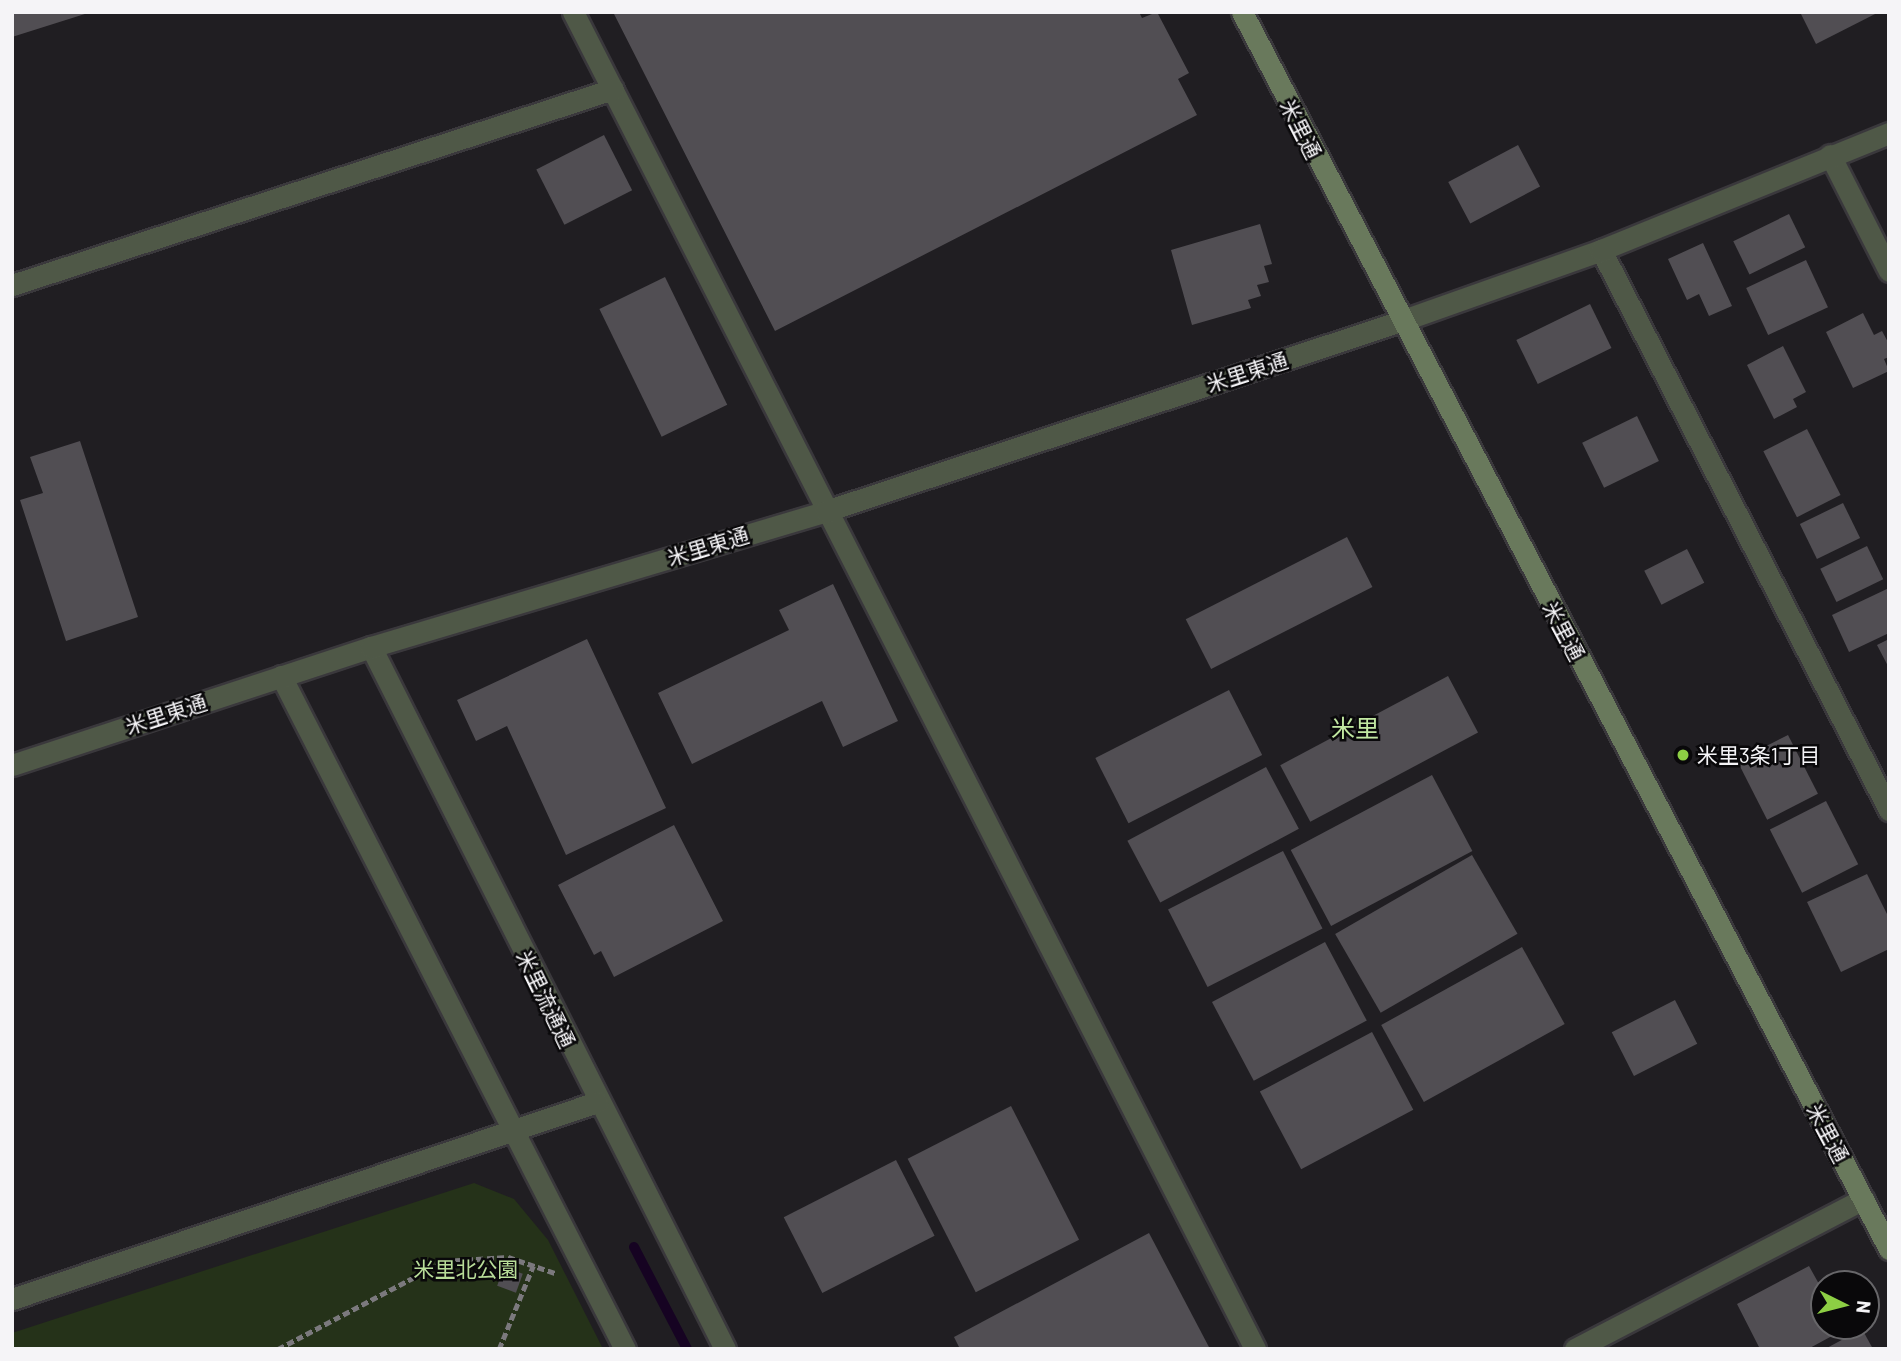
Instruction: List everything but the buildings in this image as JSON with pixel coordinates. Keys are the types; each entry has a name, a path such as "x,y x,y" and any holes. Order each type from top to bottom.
{"street":[{"path":"573,12 1255,1349"},
{"name":"米里通","path":"1242,12 1401,321 1889,1249"},
{"path":"12,285 613,89"},
{"name":"米里東通","path":"12,765 371,647 827,511 1401,321 1601,250 1889,133"},
{"path":"1830,155 1889,271"},
{"path":"1601,250 1889,810"},
{"name":"米里流通通","path":"371,647 597,1102 724,1349"},
{"path":"281,676 625,1349"},
{"path":"12,1299 512,1128 597,1102"},
{"path":"1575,1349 1612,1340 1863,1199"}],"path":[{"path":"278,1349 445,1261 508,1257 556,1273"},
{"path":"499,1349 533,1266"}],"green space":[{"name":"米里北公園","path":"474,1183 514,1199 548,1240 603,1349 12,1349 12,1333"}],"waterway":[{"path":"634,1247 687,1349"}],"place":[{"name":"米里3条1丁目","path":"1683,755"}],"district":[{"name":"米里","path":"1355,728"}]}
